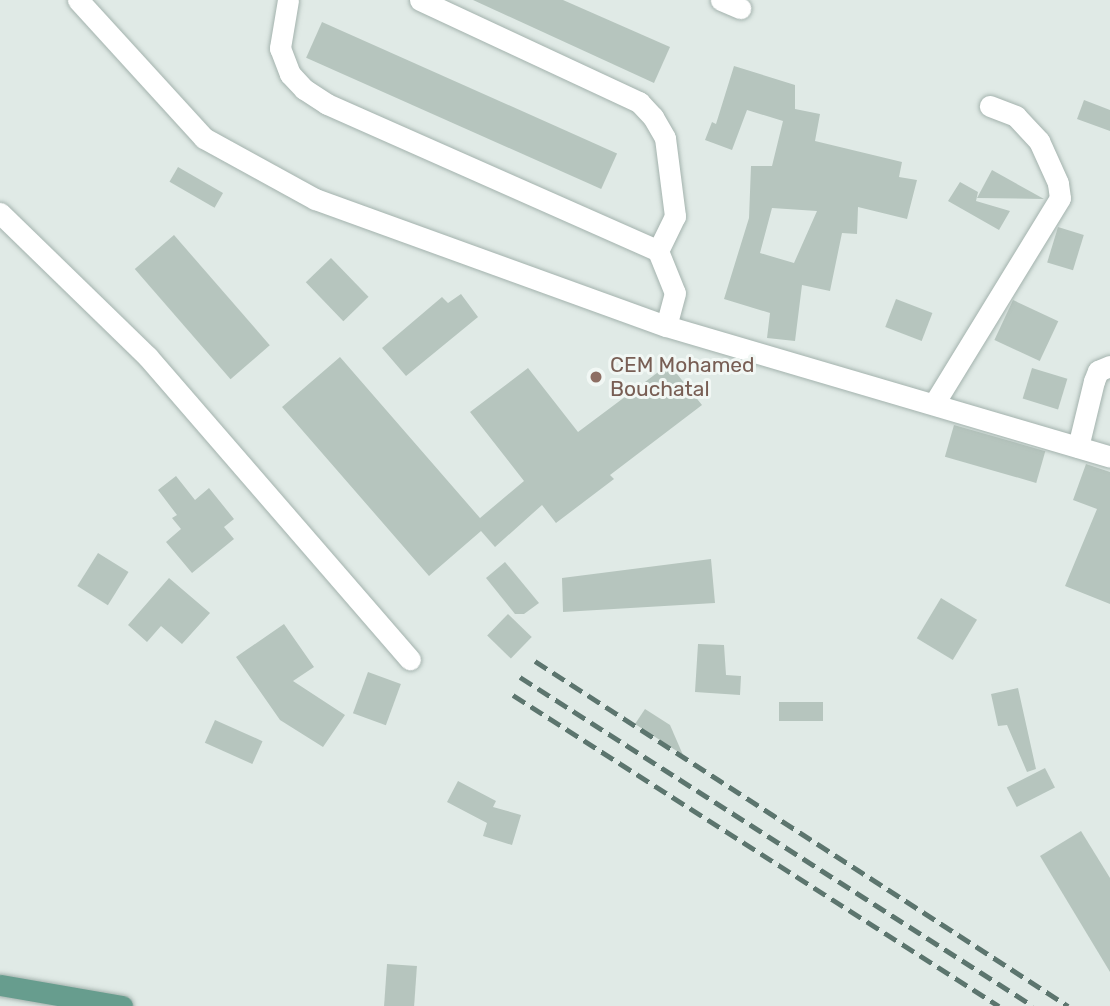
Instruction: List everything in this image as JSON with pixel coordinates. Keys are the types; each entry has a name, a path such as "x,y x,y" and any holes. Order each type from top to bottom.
{"main road":[{"path":"0,985 122,1006"}],"street":[{"path":"78,0 204,138 315,199 666,326 935,402 1110,457"},
{"path":"289,0 279,48 290,74 304,89 327,104 658,251 675,293 666,326"},
{"path":"420,0 639,102 653,117 664,138 675,216 658,251"},
{"path":"935,402 1059,198 1058,183 1039,141 1016,116 990,106"},
{"path":"0,214 148,357 410,659"},
{"path":"1078,447 1094,381 1098,371 1110,366"}],"building":[{"path":"473,0 563,0 670,47 654,83"},
{"path":"322,22 617,153 601,189 306,58"},
{"path":"734,66 795,85 795,109 820,114 815,141 902,162 899,177 917,180 907,219 858,207 857,234 842,233 830,291 802,285 795,341 767,338 770,313 724,299 749,218 751,166 772,166 783,121 747,110 732,150 705,140 712,122 716,124","holes":["772,208 817,211 794,263 760,253"]},
{"path":"1084,100 1110,110 1110,131 1077,119"},
{"path":"178,167 223,193 215,208 170,182"},
{"path":"992,170 1044,199 977,198"},
{"path":"960,182 978,192 976,201 1010,211 999,230 948,201"},
{"path":"1058,227 1084,235 1073,270 1047,262"},
{"path":"174,235 270,345 231,379 135,269"},
{"path":"331,258 369,297 343,321 306,282"},
{"path":"461,294 478,317 406,376 382,348 442,297 448,303"},
{"path":"896,299 932,313 922,341 885,327"},
{"path":"1013,300 1058,321 1040,361 994,340"},
{"path":"340,357 480,518 524,481 470,412 528,368 578,432 669,364 702,405 610,475 614,479 556,523 542,505 495,547 481,531 429,576 282,407"},
{"path":"1032,368 1067,379 1058,409 1023,399"},
{"path":"954,425 1045,451 1036,483 945,457"},
{"path":"1086,464 1110,472 1110,604 1065,586 1097,509 1073,500"},
{"path":"176,476 195,500 209,488 234,519 224,527 234,539 192,573 166,542 181,529 172,518 177,515 158,490"},
{"path":"98,553 129,572 108,605 77,586"},
{"path":"711,559 715,603 563,612 562,578"},
{"path":"505,562 539,603 524,614 515,614 486,578"},
{"path":"169,578 210,613 182,644 161,626 147,642 128,625"},
{"path":"941,598 977,620 953,660 917,638"},
{"path":"508,614 532,637 511,659 487,636"},
{"path":"284,624 314,667 293,681 345,715 323,747 280,720 236,657"},
{"path":"698,644 724,645 726,675 741,676 740,695 695,692"},
{"path":"368,672 401,684 386,725 353,713"},
{"path":"1018,688 1036,769 1027,772 1007,725 998,726 991,694"},
{"path":"779,702 823,702 823,721 779,721"},
{"path":"645,709 670,725 683,755 635,724"},
{"path":"215,720 263,741 252,764 205,743"},
{"path":"1045,768 1055,788 1017,807 1007,788"},
{"path":"458,781 496,801 493,807 521,815 512,845 483,836 487,823 447,802"},
{"path":"1081,831 1110,878 1110,972 1040,856"},
{"path":"387,964 417,966 414,1006 384,1006"}],"railway":[{"path":"535,661 1068,1006"},
{"path":"520,677 1033,1006"},
{"path":"513,695 999,1006"}],"place":[{"name":"CEM Mohamed Bouchatal","path":"596,377"}]}
